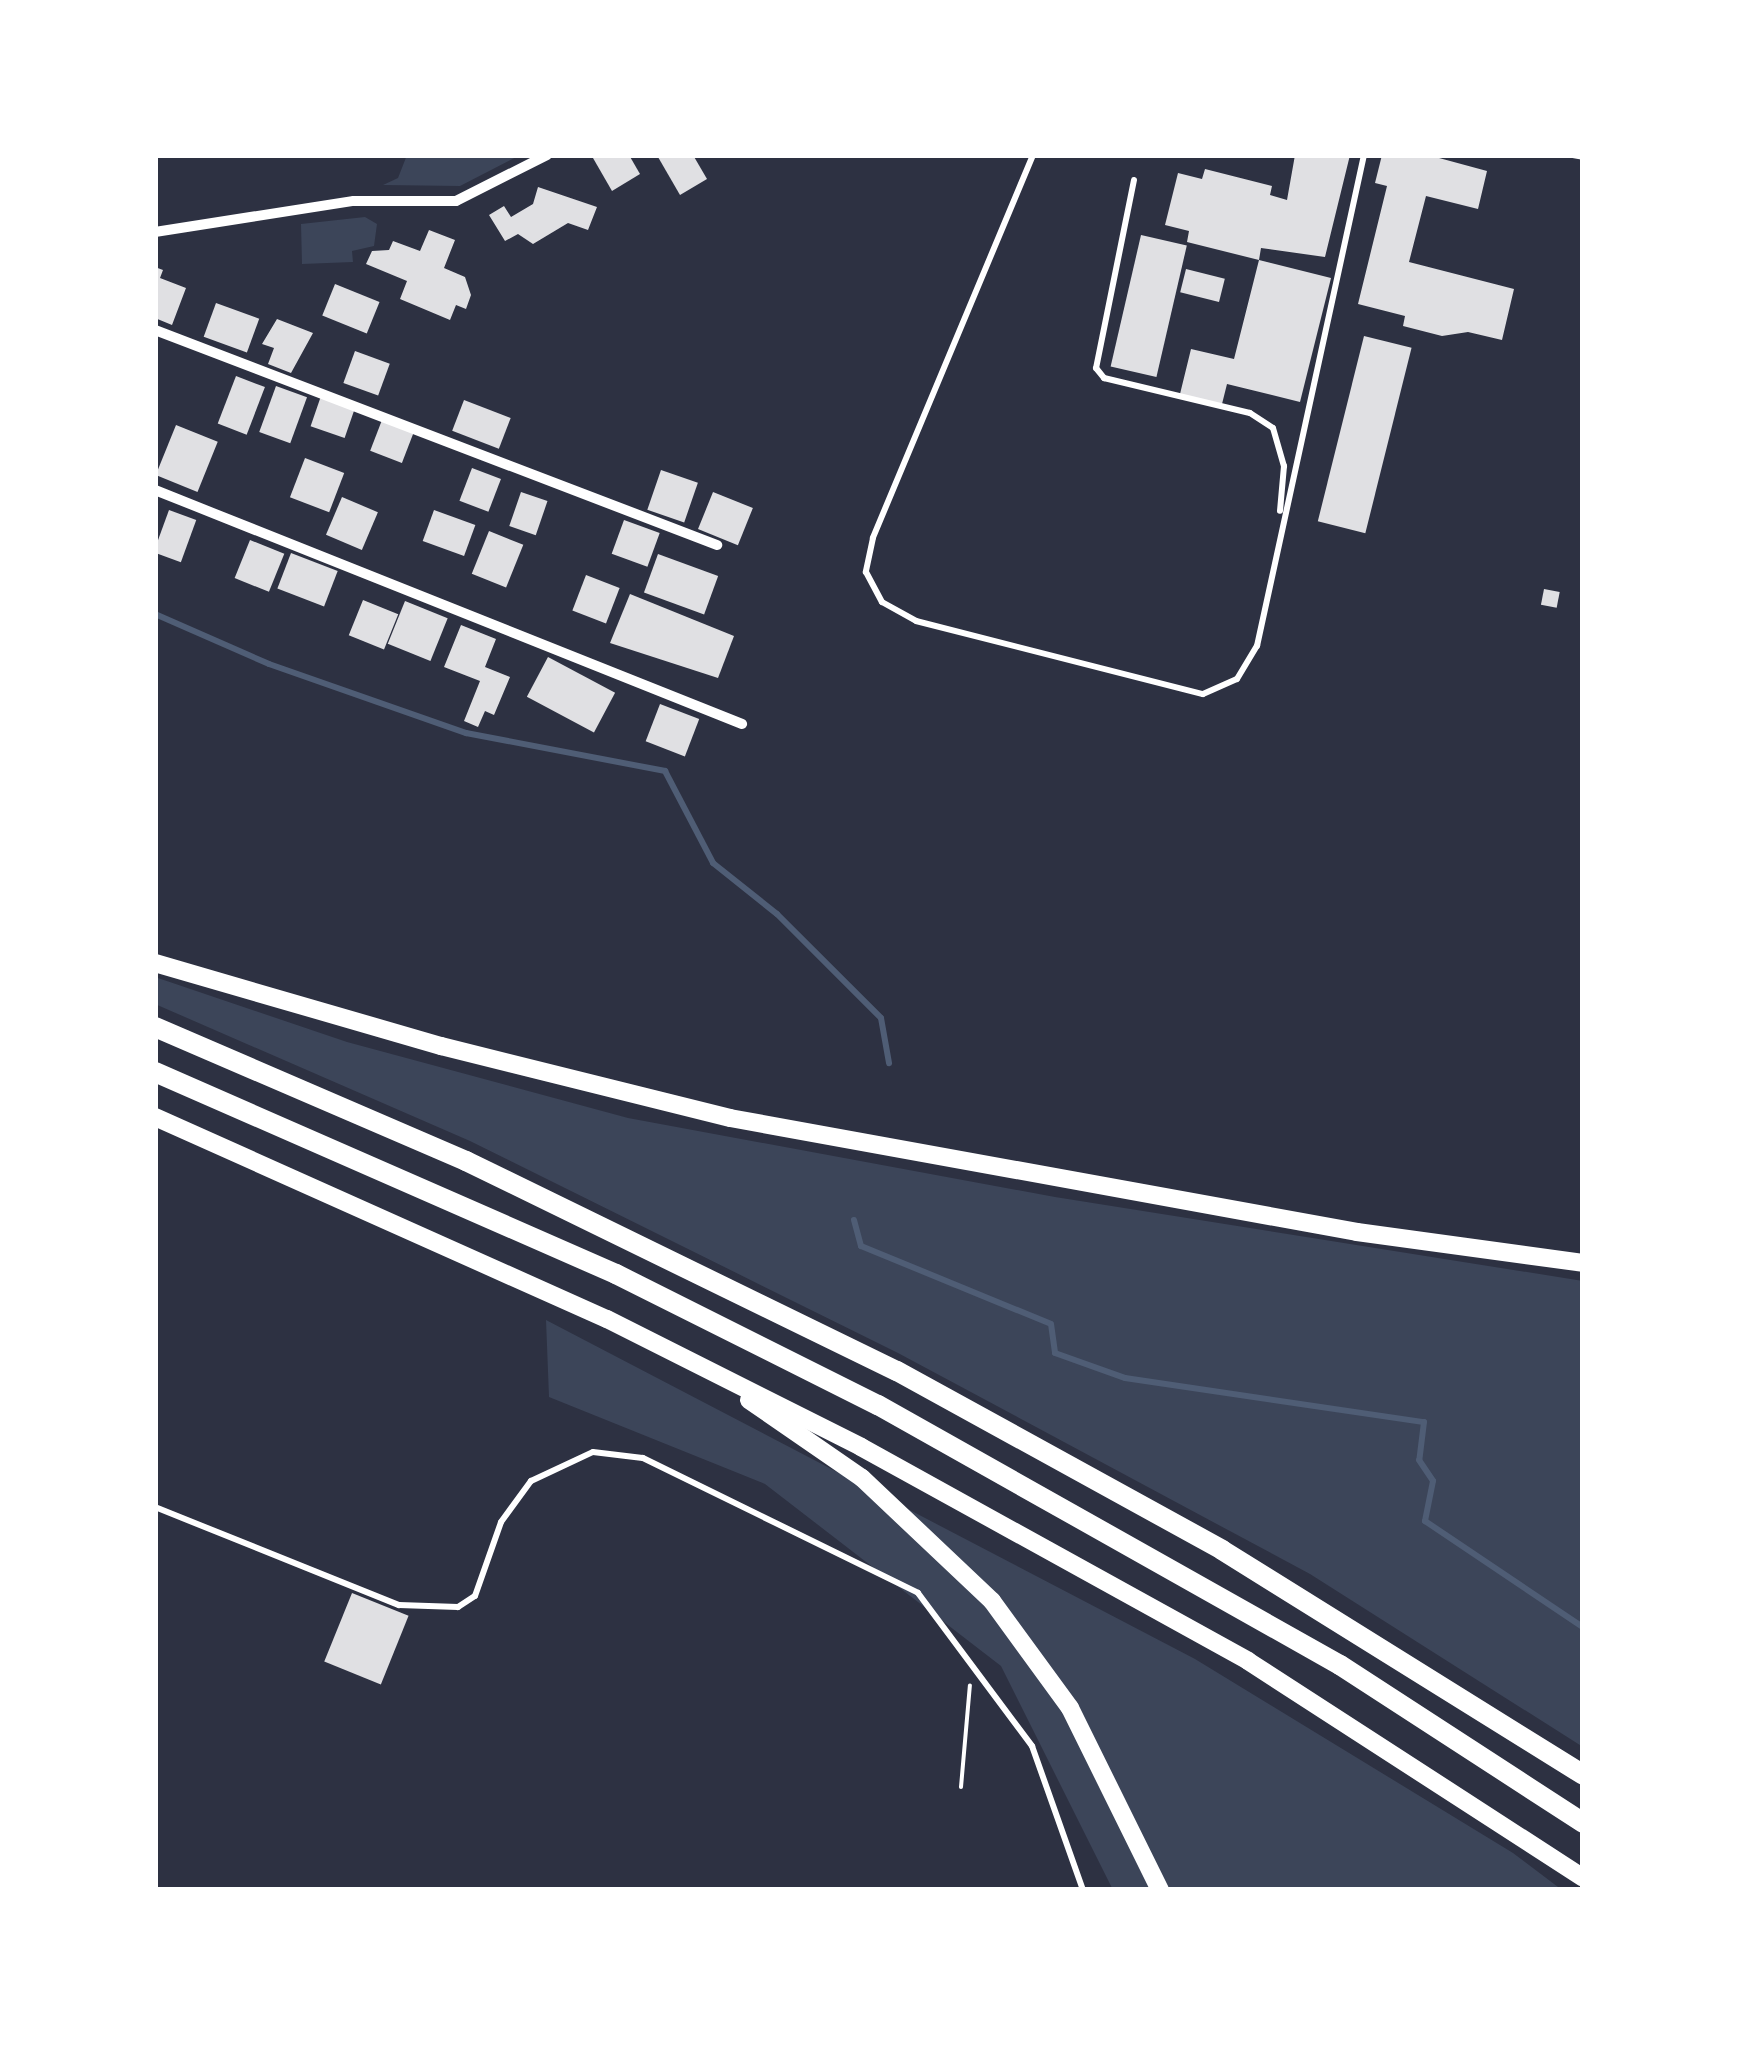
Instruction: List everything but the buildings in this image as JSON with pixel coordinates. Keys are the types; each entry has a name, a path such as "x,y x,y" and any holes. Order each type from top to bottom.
{"highway":[{"path":"155,1027 546,1198 897,1371 1306,1600 1583,1775"},
{"path":"155,1072 616,1274 878,1405 1340,1664 1583,1823"}],"main road":[{"path":"155,963 441,1046 730,1118 1357,1232 1583,1262"},
{"path":"155,1117 686,1358 1248,1662 1583,1878"},
{"path":"686,1358 862,1478 992,1601 1070,1708 1160,1890"}],"street":[{"path":"155,232 354,201 456,201 547,155"},
{"path":"155,330 717,545"},
{"path":"155,490 742,724"}],"lane":[{"path":"1033,155 873,538 866,572 882,602 916,621 1203,694 1237,679 1257,646 1364,155"},
{"path":"1573,155 1583,158"},
{"path":"1134,180 1096,368 1104,378 1250,414 1273,428 1284,466 1279,532"},
{"path":"155,1507 399,1605 458,1608 480,1586 501,1522 531,1481 562,1462 620,1452 918,1594 971,1670 1022,1729 1044,1768 1083,1890"}],"path":[{"path":"961,1786 971,1670"}],"shaded area":[{"path":"407,155 520,155 460,186 383,185 398,178"},
{"path":"365,217 377,224 374,246 352,251 353,262 302,264 301,224"},
{"path":"155,977 347,1042 628,1118 1055,1197 1583,1281 1583,1747 1310,1574 898,1353 470,1141 155,1004"},
{"path":"546,1320 1195,1659 1513,1853 1562,1890 1113,1890 1001,1666 765,1484 549,1397"}],"waterway":[{"path":"155,614 269,664 466,733 665,771 713,863 777,914 881,1018 889,1063"},
{"path":"854,1220 861,1246 1051,1324 1055,1353 1125,1378 1424,1422 1419,1460 1433,1481 1425,1521 1583,1627"}]}
